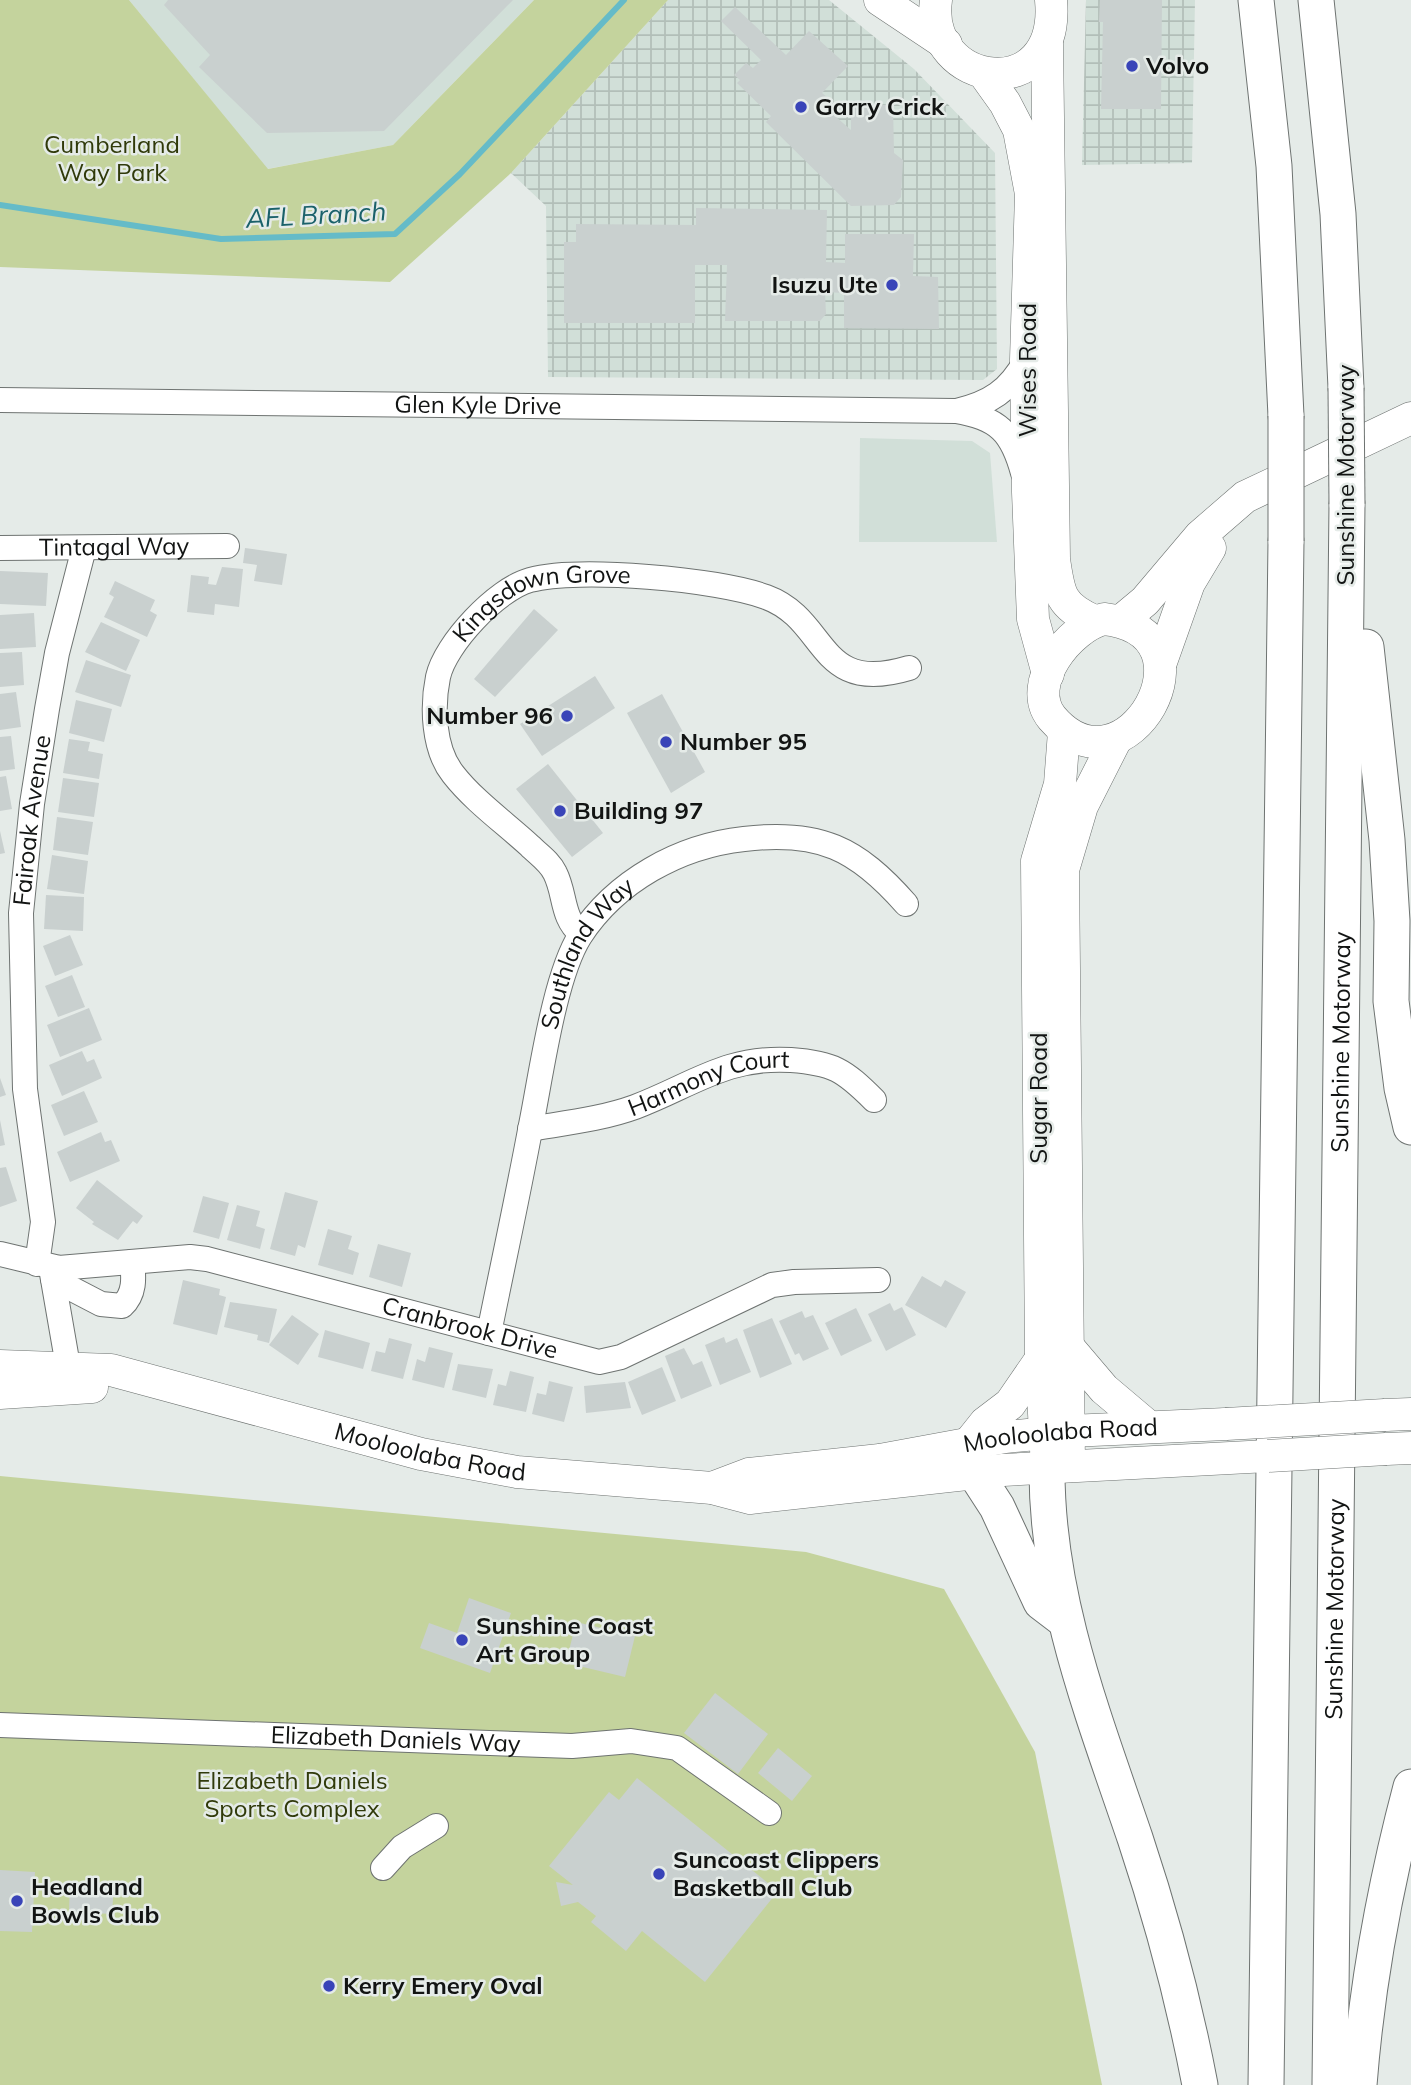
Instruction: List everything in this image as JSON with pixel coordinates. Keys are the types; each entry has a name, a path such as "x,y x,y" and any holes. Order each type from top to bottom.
{"highway":[{"path":"1256,0 1274,166 1286,416 1266,2085"},
{"name":"Sunshine Motorway","path":"1316,0 1338,214 1346,388 1347,504 1330,2085"},
{"path":"1346,595 1366,639 1387,840 1392,921 1391,1002 1395,1046 1411,1128"},
{"path":"972,1458 1041,1602 1065,1620"},
{"path":"1058,1466 1051,1540 1065,1620 1090,1705 1154,1896 1178,1979 1200,2085"},
{"path":"1359,2085 1381,1914 1411,1787"}],"main road":[{"path":"880,0 946,44"},
{"path":"936,0 937,29 946,44 968,68 985,75 1004,74 1026,66 1047,44"},
{"name":"Wises Road","path":"1051,0 1053,22 1047,44 1054,559 1059,595 1074,612 1107,621"},
{"name":"Wises Road","path":"985,75 1005,103 1019,130 1027,160 1031,194 1026,360 1028,492 1033,619 1048,674"},
{"path":"1248,511 1214,542 1189,583 1161,662 1158,687 1150,706 1135,727 1115,741 1089,743 1064,732 1047,712 1045,688 1048,674 1059,652 1075,633 1107,621 1145,601 1200,536 1245,498 1411,418"},
{"path":"1107,621 1141,629 1156,645 1161,662"},
{"name":"Sugar Road","path":"1058,1466 1037,860 1060,784 1064,732"},
{"name":"Sugar Road","path":"1055,1354 1063,870 1082,806 1115,741"},
{"path":"972,1458 985,1423 1010,1404 1055,1354 1104,1389 1149,1427"},
{"name":"Mooloolaba Road","path":"0,1366 68,1366 111,1370 435,1457 517,1472 712,1488 750,1498 972,1458 1057,1432 1398,1414"},
{"name":"Mooloolaba Road","path":"0,1393 156,1383"},
{"name":"Mooloolaba Road","path":"972,1458 1058,1466 1399,1448"}],"street":[{"path":"956,411 992,400 1017,377 1026,360"},
{"name":"Glen Kyle Drive","path":"0,400 956,411"},
{"path":"956,411 975,414 1005,431 1016,449 1028,492"},
{"path":"1248,511 1312,466"},
{"name":"Tintagal Way","path":"0,548 227,546"},
{"name":"Fairoak Avenue","path":"68,1366 47,1270 25,1089 21,913 32,804 47,709 57,653 84,548"},
{"name":"Kingsdown Grove","path":"581,934 568,920 552,868 451,771 439,742 435,702 442,664 452,647 495,599 529,580 565,575 663,579 750,592 787,608 821,649 841,665 883,676 909,668"},
{"name":"Southland Way","path":"489,1333 554,1013 572,954 581,934 625,888 653,867 684,852 724,841 759,837 820,841 849,853 877,872 906,904"},
{"name":"Harmony Court","path":"530,1129 634,1107 751,1059 833,1066 853,1079 874,1100"},
{"path":"0,1254 47,1270 101,1304 122,1306 130,1299 133,1286 132,1262"},
{"name":"Cranbrook Drive","path":"47,1270 132,1262 207,1259 606,1362 772,1285 878,1280"},
{"name":"Elizabeth Daniels Way","path":"0,1725 572,1746 631,1741 677,1748 769,1813"},
{"path":"383,1868 402,1847 436,1826"}],"shaded area":[{"path":"129,0 534,0 393,145 267,169"},
{"path":"668,0 829,0 914,69 995,153 997,369 983,380 548,377 546,206 511,173"},
{"path":"1086,0 1195,0 1192,163 1082,165"},
{"path":"860,438 972,441 990,453 997,542 859,542"}],"green space":[{"name":"Cumberland Way Park","path":"0,0 129,0 268,169 393,145 534,0 668,0 511,173 390,282 0,267"},
{"name":"Elizabeth Daniels Sports Complex","path":"0,1476 806,1552 944,1589 1035,1752 1102,2085 0,2085"}],"building":[{"path":"168,0 513,0 384,131 267,133 199,67 210,55 164,5"},
{"name":"Volvo","path":"1100,0 1162,0 1161,109 1101,109 1103,22 1099,22"},
{"name":"Garry Crick","path":"735,7 786,55 809,31 848,66 822,93 842,109 835,116 851,130 851,105 893,105 894,153 903,160 901,197 894,205 851,206 766,122 771,116 737,83 740,80 734,75 746,63 753,68 761,60 721,21"},
{"path":"696,208 827,210 826,262 845,263 845,234 914,234 913,276 938,277 939,329 844,328 844,293 825,292 826,314 820,321 725,321 727,265 695,265 695,323 564,323 564,242 576,242 576,224 696,225"},
{"path":"245,548 287,554 282,585 254,581 257,565 243,563"},
{"path":"222,567 243,569 239,607 215,604 214,615 187,612 191,575 209,577 208,584 216,585"},
{"path":"0,571 48,573 46,606 0,604"},
{"path":"115,581 155,600 150,611 157,615 147,637 104,617 114,597 109,594"},
{"path":"534,609 558,630 495,697 474,679"},
{"path":"34,613 36,647 0,649 0,615"},
{"path":"101,622 140,640 126,671 85,652"},
{"path":"22,652 24,685 0,687 0,653"},
{"path":"86,660 131,675 121,707 75,692"},
{"name":"Number 96","path":"595,676 615,708 542,756 520,724"},
{"path":"16,692 21,727 0,730 0,694"},
{"name":"Number 95","path":"662,694 705,772 671,793 627,713"},
{"path":"76,700 112,709 104,742 69,733"},
{"path":"11,736 15,769 0,771 0,737"},
{"path":"69,739 90,742 88,751 103,754 99,779 63,773"},
{"name":"Building 97","path":"548,764 603,833 572,857 516,789"},
{"path":"6,776 12,809 0,811 0,777"},
{"path":"63,778 99,783 94,817 58,812"},
{"path":"57,817 93,822 88,855 53,850"},
{"path":"0,831 5,853 0,854"},
{"path":"52,855 88,861 84,894 47,889"},
{"path":"46,895 84,897 83,931 44,929"},
{"path":"70,935 83,965 55,976 43,946"},
{"path":"72,975 85,1007 58,1017 45,986"},
{"path":"89,1008 102,1040 60,1057 47,1025"},
{"path":"82,1051 87,1062 94,1059 102,1078 62,1096 49,1065"},
{"path":"0,1078 6,1095 0,1097"},
{"path":"84,1091 98,1122 64,1136 51,1105"},
{"path":"0,1120 5,1145 0,1146"},
{"path":"101,1132 105,1142 111,1140 120,1161 70,1182 57,1152"},
{"path":"6,1167 17,1201 0,1207 0,1168"},
{"path":"97,1180 143,1216 137,1224 133,1221 118,1240 92,1224 94,1222 76,1208"},
{"path":"285,1192 318,1201 305,1248 298,1245 295,1256 270,1249"},
{"path":"203,1196 229,1203 219,1239 193,1232"},
{"path":"237,1205 260,1211 256,1226 265,1229 260,1249 227,1240"},
{"path":"328,1229 352,1236 348,1249 359,1253 353,1275 318,1265"},
{"path":"378,1244 411,1253 402,1287 369,1277"},
{"path":"922,1276 941,1287 945,1280 966,1292 946,1328 905,1305"},
{"path":"183,1280 220,1289 219,1295 226,1297 217,1335 173,1324"},
{"path":"230,1302 277,1309 269,1343 257,1340 258,1335 224,1327"},
{"path":"890,1303 894,1311 902,1307 916,1335 886,1351 868,1314"},
{"path":"856,1308 872,1341 841,1356 825,1323"},
{"path":"802,1311 805,1318 813,1315 829,1349 803,1361 799,1353 795,1355 779,1321"},
{"path":"292,1315 319,1334 298,1365 269,1345"},
{"path":"772,1318 792,1364 760,1378 743,1330"},
{"path":"325,1330 370,1343 363,1369 318,1357"},
{"path":"724,1337 726,1343 737,1338 751,1372 720,1385 705,1345"},
{"path":"389,1338 412,1344 403,1379 371,1371 376,1351 385,1353"},
{"path":"429,1347 453,1353 444,1388 412,1380 417,1359 425,1362"},
{"path":"684,1348 693,1365 702,1361 712,1386 681,1399 665,1356"},
{"path":"458,1364 493,1369 486,1398 452,1390"},
{"path":"662,1367 676,1401 642,1415 628,1382"},
{"path":"510,1371 534,1377 526,1412 493,1405 498,1384 506,1386"},
{"path":"549,1381 573,1387 564,1422 532,1414 537,1393 546,1395"},
{"path":"625,1382 631,1408 586,1413 584,1386"},
{"name":"Sunshine Coast Art Group","path":"469,1598 511,1613 490,1673 420,1648 429,1623 457,1633"},
{"path":"576,1622 635,1636 625,1677 566,1663"},
{"path":"715,1693 768,1734 738,1774 684,1733"},
{"path":"778,1748 812,1776 792,1801 758,1773"},
{"name":"Suncoast Clippers Basketball Club","path":"637,1778 778,1891 705,1982 642,1931 626,1951 591,1922 596,1916 578,1902 561,1906 556,1882 573,1885 549,1866 609,1792 619,1800"},
{"name":"Headland Bowls Club","path":"0,1870 35,1872 32,1932 0,1931"},
{"path":"70,1882 114,1884 112,1914 69,1912"}],"waterway":[{"name":"AFL Branch","path":"0,205 221,239 395,234 460,174 624,0"}],"place":[{"name":"Volvo","path":"1132,66"},
{"name":"Garry Crick","path":"801,107"},
{"name":"Isuzu Ute","path":"892,285"},
{"name":"Number 96","path":"567,716"},
{"name":"Number 95","path":"666,742"},
{"name":"Building 97","path":"560,811"},
{"name":"Sunshine Coast Art Group","path":"462,1640"},
{"name":"Suncoast Clippers Basketball Club","path":"659,1874"},
{"name":"Headland Bowls Club","path":"17,1901"},
{"name":"Kerry Emery Oval","path":"329,1986"}]}
